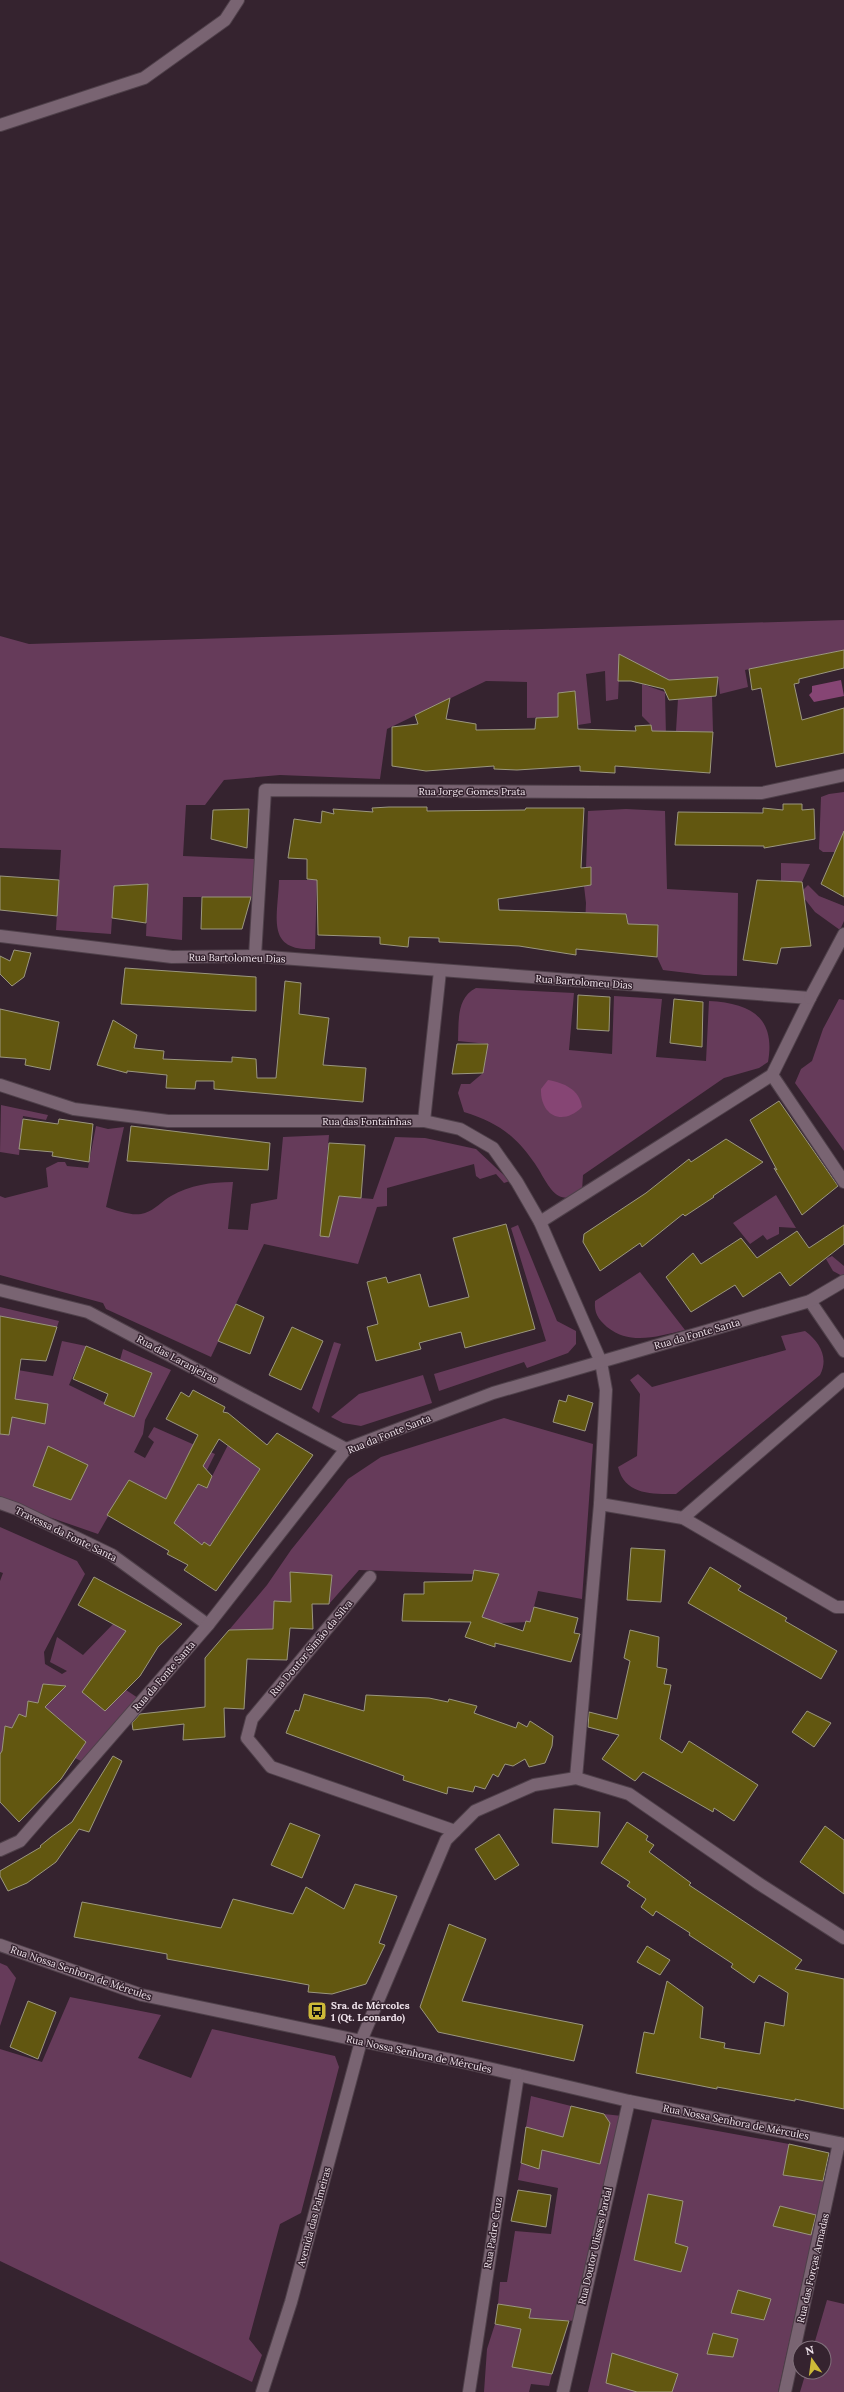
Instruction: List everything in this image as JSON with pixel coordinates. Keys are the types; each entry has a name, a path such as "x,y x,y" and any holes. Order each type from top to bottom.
{"street":[{"path":"0,125 144,78 225,20 238,0"},
{"name":"Rua Jorge Gomes Prata","path":"255,956 265,790 762,793 844,775"},
{"path":"540,1222 772,1075 844,934"},
{"name":"Rua Bartolomeu Dias","path":"0,936 172,957 255,956 810,998"},
{"path":"424,1121 440,971"},
{"path":"772,1075 844,1182"},
{"name":"Rua das Fontainhas","path":"0,1085 74,1109 168,1121 424,1121 460,1128 493,1148 517,1182 540,1222 601,1362 606,1390 600,1504 576,1778"},
{"name":"Rua da Fonte Santa","path":"0,1850 20,1841 208,1625 346,1449 493,1393 810,1301 844,1281"},
{"name":"Rua das Laranjeiras","path":"0,1290 88,1312 346,1449"},
{"path":"810,1301 844,1351"},
{"path":"683,1518 844,1379"},
{"name":"Travessa da Fonte Santa","path":"0,1503 17,1508 112,1555 208,1625"},
{"path":"600,1504 683,1518 836,1607 844,1607"},
{"name":"Rua Doutor Simão da Silva","path":"370,1577 252,1719 247,1738 271,1768 455,1831"},
{"path":"576,1778 629,1794 758,1883 844,1938"},
{"name":"Avenida das Palmeiras","path":"262,2392 292,2302 362,2041 446,1840 475,1811 534,1784 576,1778"},
{"name":"Rua Nossa Senhora de Mércules","path":"0,1945 142,1995 362,2041 629,2100 842,2144"},
{"name":"Rua Padre Cruz","path":"469,2392 518,2075"},
{"name":"Rua Doutor Ulisses Pardal","path":"562,2392 629,2100"},
{"name":"Rua das Forças Armadas","path":"785,2392 842,2144"}],"shaded area":[{"path":"844,620 844,650 745,670 748,687 720,694 718,677 669,680 620,655 618,699 606,701 605,671 586,674 591,723 578,725 575,691 558,693 558,717 527,718 527,682 486,681 387,729 380,779 280,775 224,780 205,805 186,805 183,856 255,859 253,897 183,897 182,940 146,936 148,884 114,886 111,934 56,930 61,850 0,848 0,636 29,644"},
{"path":"841,680 844,696 814,702 809,695 812,692 812,686"},
{"path":"642,684 665,692 666,736 653,734 651,725 642,716"},
{"path":"712,696 713,732 676,731 678,699"},
{"path":"844,792 844,852 823,852 819,849 821,797 829,794"},
{"path":"626,809 665,811 667,889 738,893 737,976 704,975 663,970 657,957 658,925 628,924 626,914 597,913 595,951 584,950 586,903 584,886 591,885 591,868 586,868 588,811"},
{"path":"781,863 810,864 802,882 781,881"},
{"path":"279,880 317,880 315,949 299,948 288,945 281,938 278,930 277,919"},
{"path":"808,885 819,896 844,906 844,921 840,930 815,912 800,893"},
{"path":"476,988 574,993 569,1050 612,1054 614,996 662,999 656,1057 706,1061 709,1001 737,1005 748,1009 757,1015 764,1023 768,1034 768,1062 759,1068 724,1078 583,1175 582,1191 571,1197 565,1198 559,1196 551,1189 536,1165 519,1143 511,1136 486,1120 464,1112 458,1093 461,1084 470,1084 483,1073 488,1044 458,1041 459,1018 462,1004 470,992"},
{"path":"839,999 844,1000 844,1151 795,1083 801,1069 812,1061 823,1029"},
{"path":"548,1080 565,1085 574,1091 578,1096 582,1107 574,1113 560,1117 548,1111 544,1106 541,1089"},
{"path":"1,1105 48,1115 46,1120 23,1116 19,1155 0,1152"},
{"path":"96,1126 108,1129 124,1127 106,1207 126,1213 141,1214 152,1210 171,1196 186,1189 209,1184 233,1182 228,1229 248,1230 251,1204 277,1199 283,1137 329,1135 322,1217 334,1216 339,1196 373,1199 395,1137 425,1138 476,1149 510,1181 504,1183 496,1174 480,1179 476,1176 474,1164 387,1188 387,1206 377,1207 358,1264 264,1244 211,1357 106,1309 103,1303 0,1275 0,1196 5,1198 48,1187 46,1168 58,1162 65,1162 67,1166 88,1168"},
{"path":"776,1195 796,1228 779,1227 779,1234 767,1240 763,1235 750,1244 733,1223"},
{"path":"518,1225 557,1321 576,1331 576,1344 568,1353 527,1368 524,1362 439,1391 434,1374 546,1341 511,1228"},
{"path":"832,1256 844,1266 844,1277 833,1271 826,1259"},
{"path":"640,1272 685,1330 655,1337 635,1338 616,1333 601,1321 595,1309 595,1301"},
{"path":"0,1307 59,1321 57,1327 0,1316"},
{"path":"805,1331 815,1340 822,1351 824,1362 820,1375 676,1494 649,1493 633,1488 626,1483 621,1476 618,1467 637,1456 640,1394 630,1380 638,1374 652,1387 786,1350 781,1336"},
{"path":"62,1341 86,1346 69,1385 134,1417 152,1374 120,1360 123,1349 171,1370 145,1420 143,1434 134,1452 145,1458 154,1442 148,1437 154,1427 215,1454 207,1470 185,1460 177,1476 206,1488 228,1445 260,1469 210,1546 204,1542 200,1548 166,1535 183,1508 129,1480 98,1534 0,1500 0,1367 53,1376"},
{"path":"334,1342 341,1344 319,1413 312,1408"},
{"path":"423,1375 432,1403 361,1426 343,1423 331,1417 359,1394"},
{"path":"504,1418 593,1444 582,1599 538,1591 530,1622 499,1623 474,1615 467,1622 469,1595 491,1595 499,1574 474,1570 473,1574 359,1570 329,1604 332,1575 290,1572 291,1602 274,1601 273,1629 229,1630 267,1585 291,1550 348,1479 381,1457"},
{"path":"0,1527 77,1561 85,1574 44,1652 45,1664 62,1674 67,1671 50,1662 57,1637 83,1655 116,1621 127,1630 105,1711 126,1690 138,1698 83,1762 75,1758 86,1742 56,1716 40,1712 66,1686 44,1684 38,1703 26,1717 19,1714 12,1728 5,1726 3,1741 14,1739 0,1754 0,1581 3,1573 0,1572"},
{"path":"0,1963 7,1966 16,1978 0,2026"},
{"path":"70,1997 161,2015 138,2058 191,2078 212,2029 335,2056 339,2067 301,2213 280,2224 249,2339 262,2355 252,2382 0,2261 0,2049 42,2062"},
{"path":"531,2096 571,2106 560,2154 600,2164 610,2123 604,2114 622,2116 575,2321 529,2318 531,2309 498,2304 500,2282 507,2282 515,2231 551,2234 558,2188 518,2180 521,2163 539,2168 546,2132 526,2127"},
{"path":"652,2119 789,2144 783,2175 825,2181 778,2392 588,2392"},
{"path":"827,2300 844,2304 844,2392 800,2392 804,2380 832,2380 832,2340 815,2340"},
{"path":"495,2324 521,2329 512,2367 552,2374 549,2386 531,2384 529,2392 484,2392 487,2349"}],"building":[{"path":"844,650 844,668 799,679 799,683 794,684 802,720 844,708 844,753 776,767 761,688 752,690 749,669"},
{"path":"619,654 669,680 718,677 716,696 669,700 664,689 631,681 618,681"},
{"path":"575,691 578,729 636,731 635,726 651,725 652,731 713,732 710,773 615,766 615,773 580,771 580,766 517,770 494,769 494,766 426,771 392,766 392,727 418,724 415,715 450,698 446,719 476,724 476,730 535,729 536,718 558,717 558,693"},
{"path":"783,804 802,804 802,810 814,809 815,839 764,848 764,846 675,845 678,812 763,813 763,808 783,810"},
{"path":"427,807 427,811 584,808 581,868 591,867 591,885 498,899 499,910 626,914 628,924 658,925 657,957 576,949 576,955 519,946 439,942 439,938 409,937 408,947 380,944 380,937 318,935 317,880 307,879 307,859 288,858 294,819 321,823 322,811 334,814 333,809 373,812 372,808"},
{"path":"249,809 247,848 211,839 213,810"},
{"path":"844,831 844,897 821,884"},
{"path":"0,876 59,880 57,916 0,910"},
{"path":"757,880 802,882 811,946 781,948 777,964 743,960"},
{"path":"148,884 146,923 112,918 114,886"},
{"path":"202,897 251,897 242,929 201,929"},
{"path":"14,950 31,953 24,977 12,986 0,974 0,956 10,961"},
{"path":"125,968 256,977 256,1011 121,1004"},
{"path":"285,981 301,983 299,1014 329,1018 323,1065 366,1068 363,1102 214,1089 214,1081 196,1081 195,1089 166,1088 167,1075 127,1071 127,1073 97,1065 113,1020 137,1035 134,1048 164,1051 163,1059 232,1062 232,1057 256,1059 257,1078 276,1078"},
{"path":"578,995 610,997 609,1031 577,1029"},
{"path":"674,999 703,1002 702,1047 670,1043"},
{"path":"0,1009 59,1022 50,1070 25,1065 26,1059 0,1057"},
{"path":"457,1044 488,1044 483,1073 452,1074"},
{"path":"779,1101 838,1186 802,1215 774,1168 777,1170 750,1120"},
{"path":"23,1119 58,1124 59,1119 93,1124 89,1162 52,1156 53,1152 19,1149"},
{"path":"131,1126 270,1143 268,1170 127,1161"},
{"path":"726,1139 763,1162 685,1216 683,1214 642,1247 640,1243 600,1271 583,1242 584,1234 646,1193 689,1159 691,1162"},
{"path":"329,1143 365,1145 361,1198 339,1196 329,1237 320,1236"},
{"path":"506,1224 535,1329 465,1348 461,1332 419,1343 421,1349 376,1361 367,1327 378,1324 367,1282 386,1277 388,1283 420,1274 429,1307 469,1297 453,1238"},
{"path":"844,1225 844,1244 790,1286 780,1272 743,1297 735,1285 691,1312 666,1277 693,1253 701,1264 741,1238 757,1258 797,1231 809,1248"},
{"path":"236,1304 264,1317 250,1354 218,1341"},
{"path":"0,1316 57,1327 46,1361 21,1359 15,1399 48,1404 45,1424 12,1417 9,1435 0,1434"},
{"path":"292,1327 323,1341 301,1390 269,1375"},
{"path":"86,1346 152,1373 134,1417 104,1404 108,1394 73,1379"},
{"path":"193,1390 225,1407 223,1412 228,1413 267,1445 277,1433 313,1455 216,1591 184,1570 188,1565 167,1554 169,1551 107,1515 129,1480 166,1499 198,1435 166,1419 181,1392 189,1397","holes":["219,1439 260,1469 210,1546 204,1542 202,1545 174,1523 198,1484 207,1488 212,1476 203,1466"]},
{"path":"568,1395 593,1403 585,1431 553,1422 559,1400 566,1402"},
{"path":"48,1446 88,1465 71,1500 33,1486"},
{"path":"631,1548 665,1550 661,1602 627,1600"},
{"path":"710,1567 741,1586 738,1590 787,1618 785,1621 837,1651 821,1679 688,1603"},
{"path":"474,1570 499,1574 482,1617 523,1631 526,1621 530,1622 534,1607 578,1618 574,1633 580,1634 571,1662 495,1643 495,1647 465,1637 471,1622 402,1621 404,1594 424,1594 424,1582 472,1581"},
{"path":"290,1572 332,1575 329,1604 312,1604 313,1629 290,1628 287,1660 247,1659 244,1709 224,1708 225,1737 183,1740 184,1724 133,1730 132,1723 140,1714 205,1707 205,1658 229,1630 273,1629 274,1601 291,1602"},
{"path":"94,1577 182,1624 158,1647 140,1676 105,1711 82,1692 126,1631 78,1605"},
{"path":"630,1630 659,1637 657,1667 667,1669 664,1684 671,1685 660,1739 682,1753 689,1741 758,1785 734,1821 714,1808 713,1812 643,1772 635,1781 602,1759 619,1735 588,1727 589,1712 617,1719 630,1661 624,1658"},
{"path":"43,1684 66,1686 45,1707 86,1742 61,1779 19,1822 0,1802 0,1754 2,1751 5,1726 12,1728 19,1714 26,1717 28,1701 38,1703"},
{"path":"304,1694 364,1711 366,1695 429,1698 448,1702 449,1699 477,1706 474,1713 516,1728 518,1722 527,1727 530,1721 553,1736 552,1746 545,1763 529,1767 525,1759 513,1766 505,1764 498,1777 493,1774 485,1789 475,1786 473,1792 448,1787 447,1794 403,1780 404,1776 286,1733 295,1710 299,1711"},
{"path":"807,1711 831,1723 814,1747 792,1732"},
{"path":"113,1756 122,1761 89,1832 79,1829 56,1862 27,1883 8,1891 0,1876 0,1871 41,1847 40,1846 51,1837 72,1822"},
{"path":"554,1809 600,1812 598,1847 552,1843"},
{"path":"627,1822 648,1836 646,1840 654,1845 649,1852 691,1883 689,1885 802,1960 795,1969 844,1979 844,2109 795,2099 795,2101 717,2087 717,2089 636,2073 644,2032 654,2034 667,1981 703,2007 700,2038 725,2043 724,2048 760,2054 765,2022 784,2026 788,1993 759,1975 754,1983 731,1967 733,1964 689,1935 690,1933 656,1911 653,1916 641,1907 646,1899 627,1886 630,1882 601,1863"},
{"path":"290,1823 320,1835 302,1878 271,1865"},
{"path":"825,1826 844,1840 844,1894 800,1862"},
{"path":"499,1834 519,1865 495,1880 475,1849"},
{"path":"355,1884 397,1896 379,1943 385,1945 366,1984 332,1994 308,1992 309,1985 167,1959 167,1954 74,1937 82,1902 221,1928 233,1899 293,1914 306,1887 344,1909"},
{"path":"449,1924 486,1939 462,2001 583,2025 574,2061 438,2032 420,2007"},
{"path":"647,1946 670,1960 660,1975 637,1962"},
{"path":"28,2001 56,2012 38,2059 10,2047"},
{"path":"571,2106 604,2114 610,2123 600,2164 542,2150 539,2169 521,2163 526,2127 563,2137"},
{"path":"789,2144 829,2153 823,2181 783,2175"},
{"path":"518,2190 551,2195 546,2227 511,2221"},
{"path":"648,2194 683,2201 675,2243 688,2247 681,2272 634,2260"},
{"path":"780,2206 816,2215 811,2235 773,2226"},
{"path":"738,2290 771,2299 764,2320 731,2313"},
{"path":"498,2304 531,2309 529,2318 569,2321 552,2374 512,2367 521,2329 495,2324"},
{"path":"713,2333 738,2339 733,2357 707,2354"},
{"path":"612,2353 678,2374 672,2392 637,2392 606,2383"}],"place":[{"name":"Sra. de Mércoles 1 (Qt. Leonardo)","path":"317,2011"}]}
